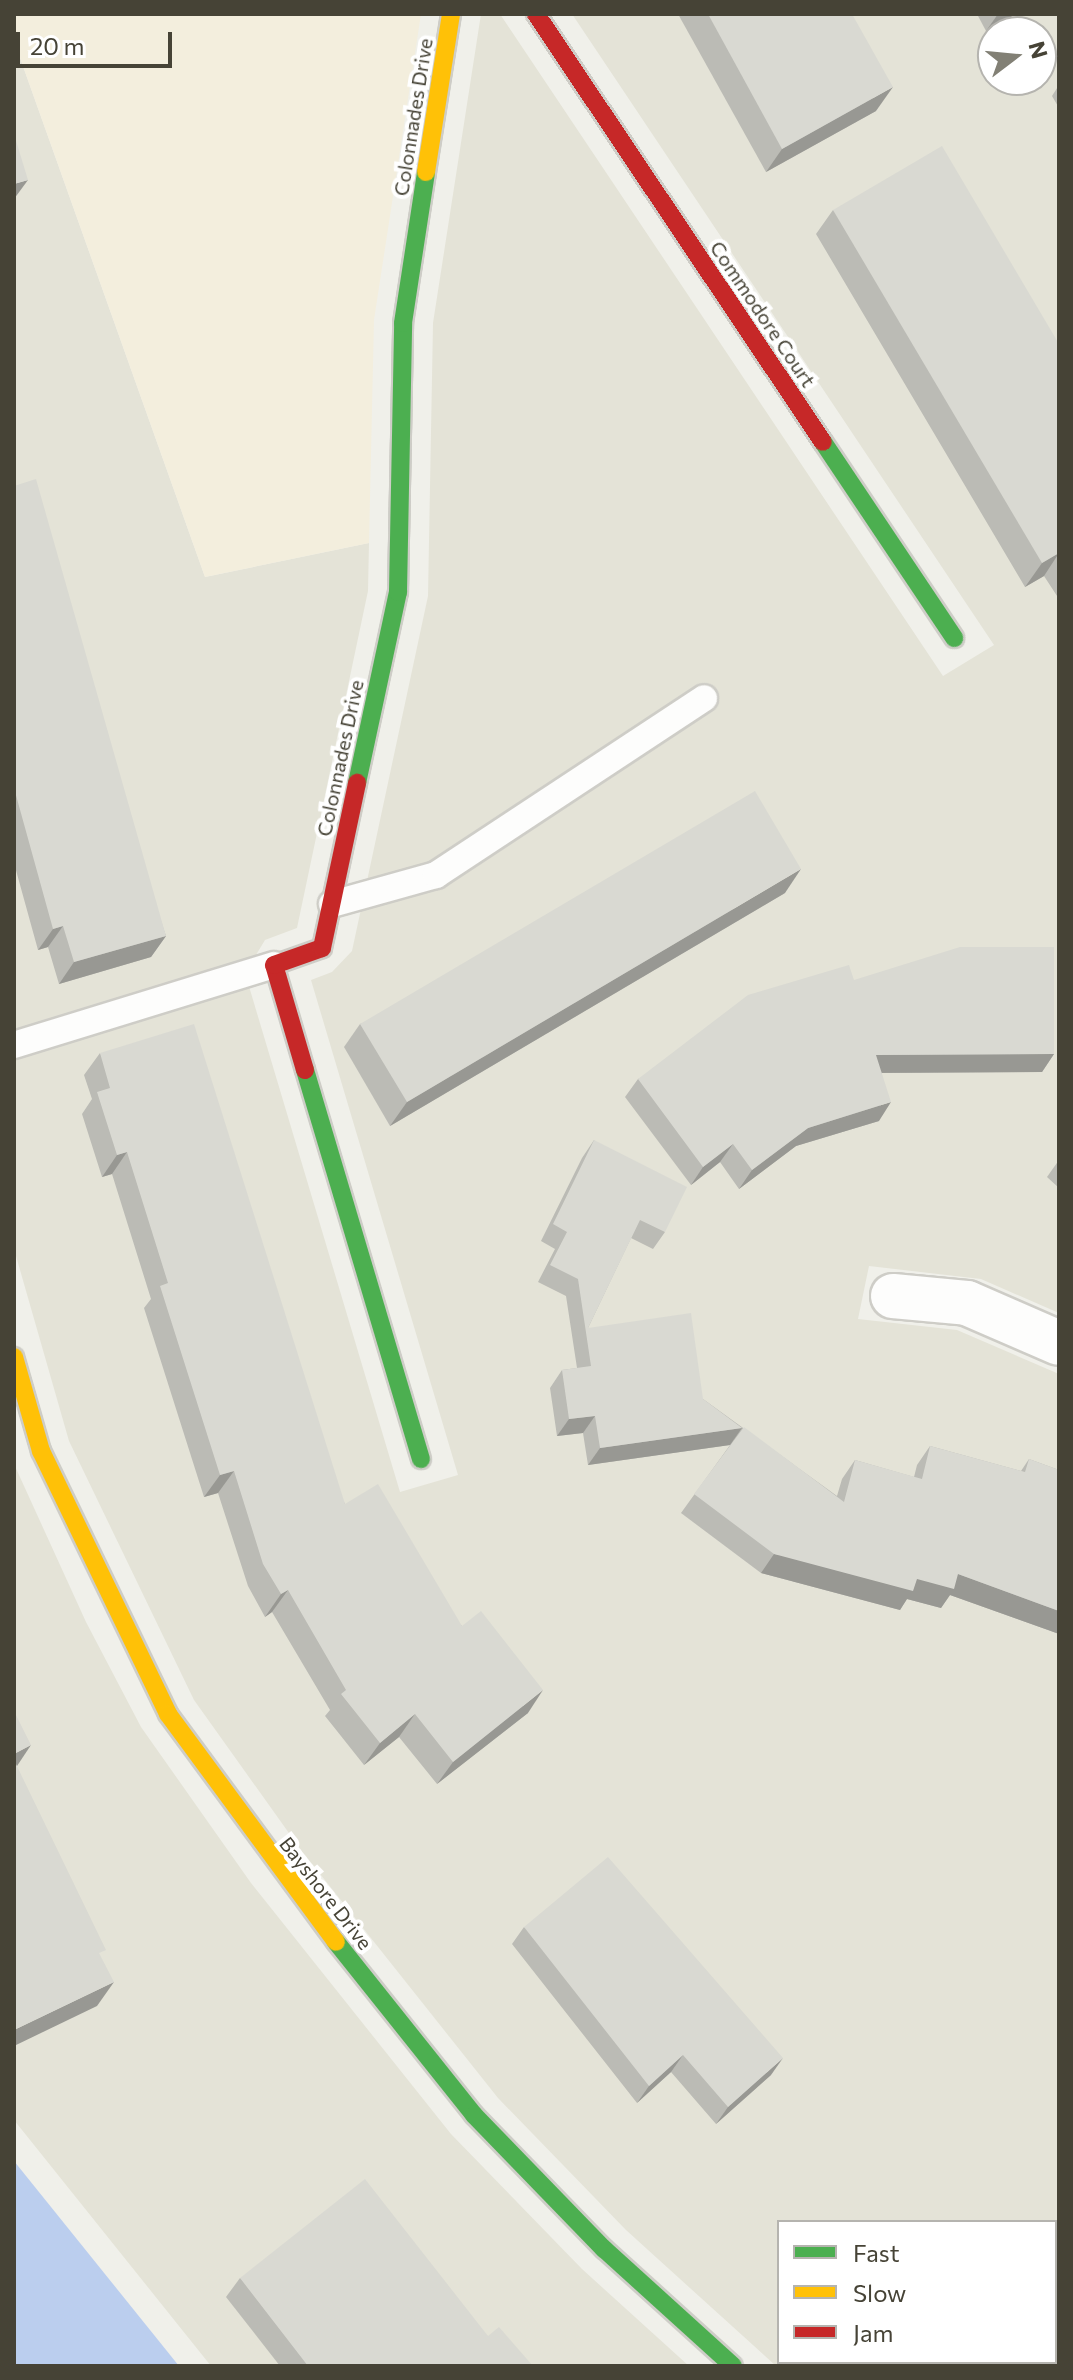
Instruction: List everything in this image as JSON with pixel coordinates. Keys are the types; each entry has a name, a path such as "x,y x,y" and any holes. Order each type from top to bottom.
{"street":[{"name":"Colonnades Drive","path":"274,965 322,948 398,592 403,323 451,14"},
{"name":"Commodore Court","path":"536,14 954,638"},
{"path":"274,965 421,1459"},
{"path":"893,1296 967,1303 1059,1343"},
{"name":"Bayshore Drive","path":"14,1357 41,1451 114,1611 168,1714 249,1828 474,2115 604,2249 733,2366"}],"lane":[{"path":"332,904 436,875 704,698"},
{"path":"14,1045 274,965"}],"shaded area":[{"path":"14,14 421,14 374,320 369,543 205,577 14,41"},
{"path":"481,14 500,14 943,676 994,645 572,14 1059,14 1059,1313 981,1279 869,1266 858,1319 957,1330 1059,1374 1059,2366 776,2366 626,2230 498,2098 301,1850 194,1700 69,1441 14,1249 14,41 205,577 369,543 368,591 297,928 265,940 245,973 400,1492 458,1475 311,980 332,972 352,951 428,596 433,323"},
{"path":"14,1464 86,1622 141,1727 251,1883 451,2134 582,2269 689,2366 211,2366 14,2120"}],"water":[{"path":"14,2161 179,2366 14,2366"}],"building":[{"path":"708,14 852,14 893,87 782,149"},
{"path":"14,134 28,180 14,184"},
{"path":"942,146 1059,344 1059,553 1042,563 833,210"},
{"path":"36,479 166,936 74,962 63,926 53,929 14,788 14,486"},
{"path":"755,791 801,869 407,1102 360,1024"},
{"path":"960,947 1054,947 1054,1054 876,1055 891,1102 808,1128 752,1170 733,1144 703,1167 638,1079 748,995 849,965 854,980"},
{"path":"194,1024 345,1504 378,1484 462,1626 481,1611 543,1690 453,1762 415,1714 380,1743 341,1694 346,1690 288,1590 281,1594 263,1564 234,1471 220,1475 160,1286 168,1283 127,1152 117,1155 97,1092 110,1088 100,1053"},
{"path":"594,1140 687,1187 665,1232 640,1220 588,1328 691,1313 703,1399 742,1428 600,1448 595,1416 569,1419 562,1370 591,1366 578,1279 550,1265 567,1232 553,1224"},
{"path":"744,1427 844,1502 855,1460 922,1479 930,1446 1025,1472 1029,1459 1059,1470 1059,1611 958,1574 954,1589 917,1579 913,1591 774,1554 694,1494"},
{"path":"14,1711 31,1745 14,1754"},
{"path":"14,1760 106,1950 99,1953 114,1982 14,2030"},
{"path":"608,1857 783,2058 728,2107 683,2055 649,2086 524,1927"},
{"path":"365,2179 488,2336 499,2327 533,2366 308,2366 240,2278"},
{"path":"1059,2276 1059,2366 964,2364 1057,2364"}],"traffic: fast":[{"path":"357,783 398,592 403,323 426,172"},
{"path":"823,442 954,638"},
{"path":"305,1070 421,1459"},
{"path":"336,1942 474,2115 604,2249 733,2366"}],"traffic: slow":[{"path":"426,172 451,14"},
{"path":"14,1357 41,1451 168,1714 336,1942"}],"traffic: jam":[{"path":"536,14 823,442"},
{"path":"305,1070 274,965 322,948 357,783"}]}
